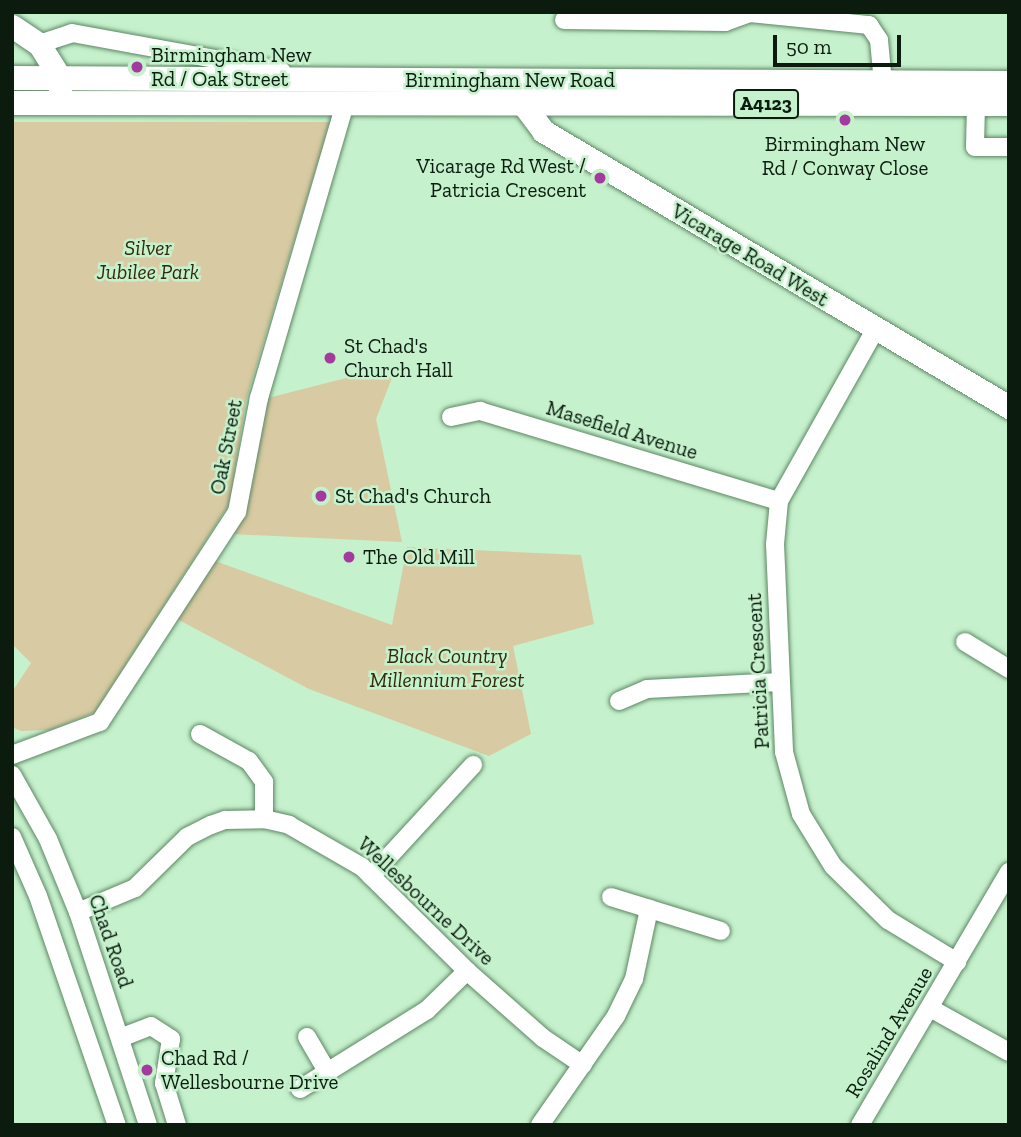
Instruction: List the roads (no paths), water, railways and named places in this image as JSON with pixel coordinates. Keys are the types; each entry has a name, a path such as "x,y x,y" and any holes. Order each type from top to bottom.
{"highway":[{"name":"Birmingham New Road","path":"12,78 517,79 884,93 976,105 1009,104"},
{"name":"Birmingham New Road","path":"12,103 346,101 523,104 884,93 1009,83"}],"main road":[{"path":"12,26 39,44 60,77 60,103"},
{"name":"Vicarage Road West","path":"517,79 523,104 543,131 1009,407"}],"street":[{"path":"564,20 725,22 750,13 869,25 879,40 884,93"},
{"path":"39,44 72,33 317,78"},
{"name":"Oak Street","path":"12,755 100,722 237,512 259,398 346,101"},
{"path":"976,105 975,147 1009,147"},
{"name":"Patricia Crescent","path":"875,330 779,501 775,544 784,752 809,832 852,890 888,920 957,962"},
{"name":"Masefield Avenue","path":"451,417 480,411 779,501"},
{"path":"965,642 1009,669"},
{"path":"619,701 647,689 780,682"},
{"path":"200,734 249,761 264,782 264,819"},
{"path":"371,876 473,765"},
{"name":"Chad Road","path":"13,777 48,839 78,912 148,1125"},
{"name":"Wellesbourne Drive","path":"78,912 135,888 187,837 225,820 264,819 315,837 371,876 467,971 543,1038 583,1065"},
{"path":"12,837 38,896 117,1125"},
{"name":"Rosalind Avenue","path":"860,1125 1009,872"},
{"path":"611,897 721,931"},
{"path":"540,1125 616,1016 634,979 649,909"},
{"path":"300,1089 427,1010 467,971"},
{"path":"930,1008 1009,1052"},
{"path":"120,1038 151,1026 171,1039 164,1083 177,1125"},
{"path":"307,1037 328,1073"}],"place":[{"name":"Birmingham New Rd / Oak Street","path":"137,67"},
{"name":"Birmingham New Rd / Conway Close","path":"845,120"},
{"name":"Vicarage Rd West / Patricia Crescent","path":"600,178"},
{"name":"St Chad's Church Hall","path":"330,358"},
{"name":"St Chad's Church","path":"321,496"},
{"name":"The Old Mill","path":"349,557"},
{"name":"Chad Rd / Wellesbourne Drive","path":"147,1070"}],"park label":[{"name":"Silver Jubilee Park","path":"148,260"},
{"name":"Black Country Millennium Forest","path":"447,668"}]}
